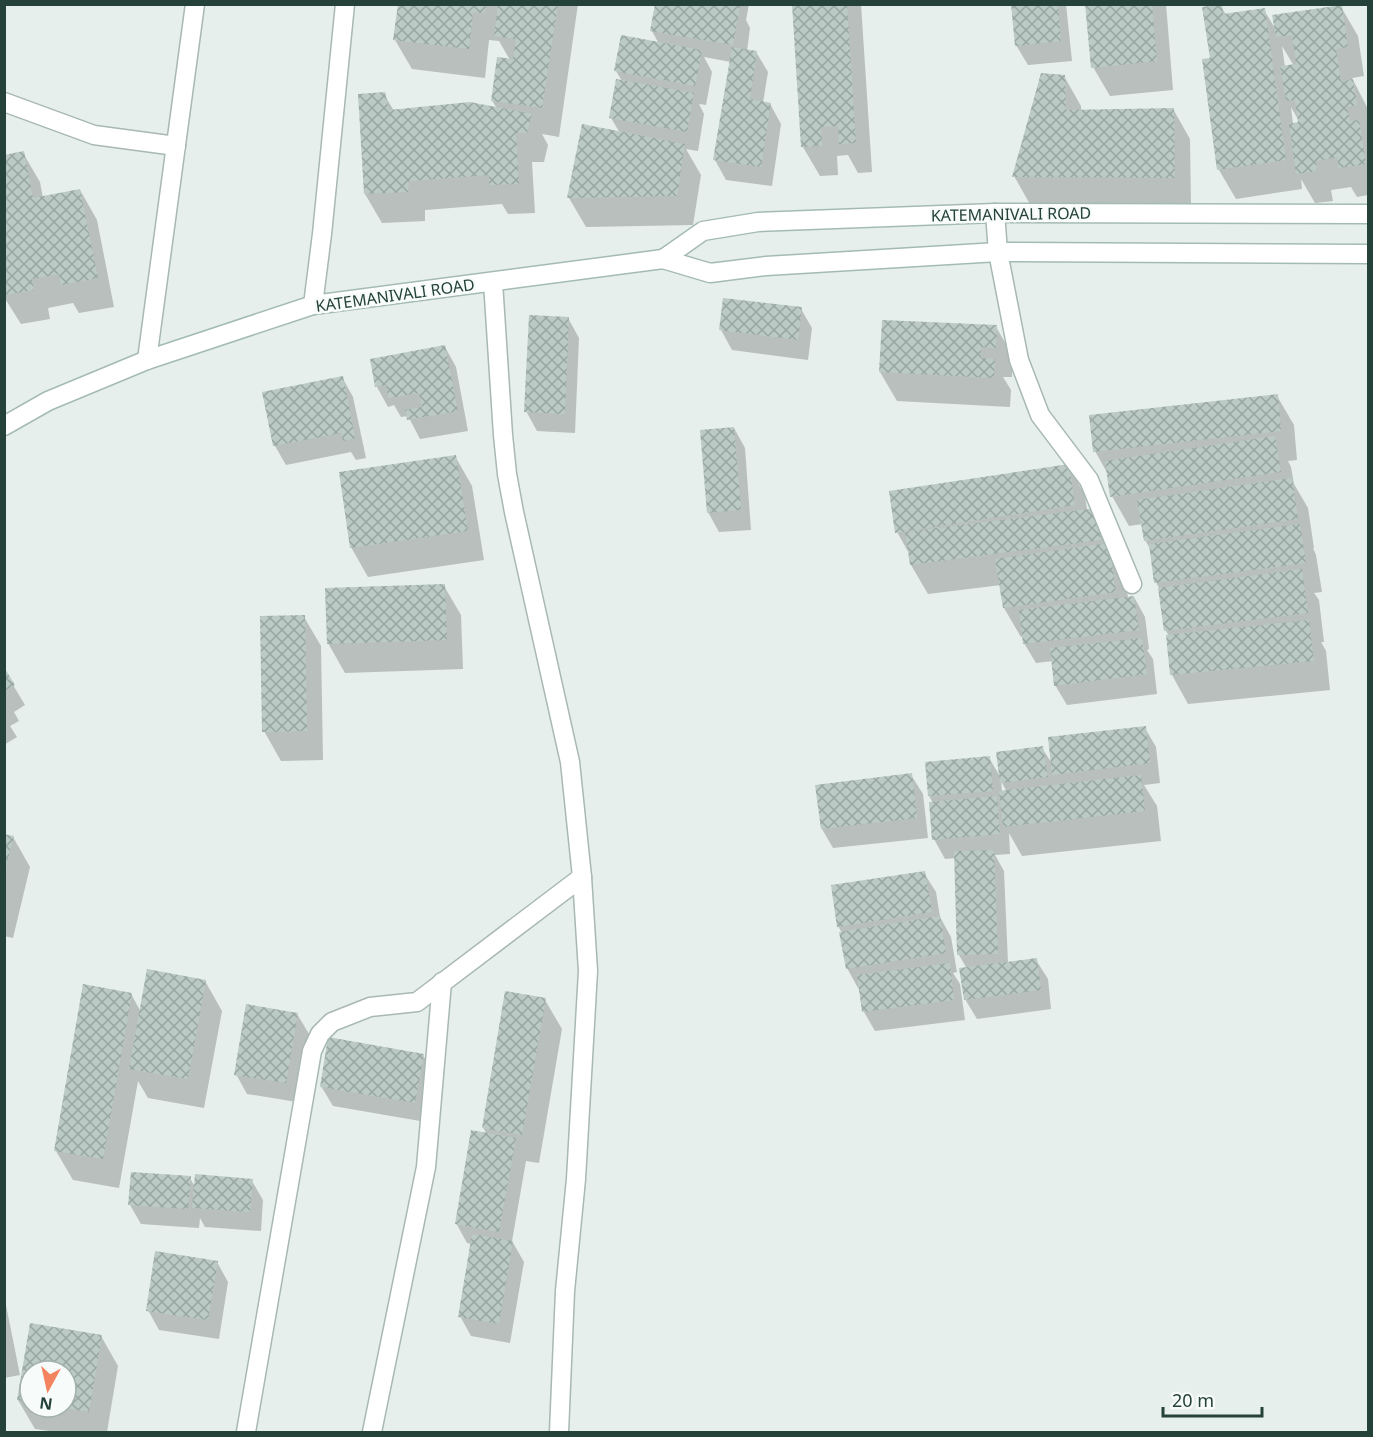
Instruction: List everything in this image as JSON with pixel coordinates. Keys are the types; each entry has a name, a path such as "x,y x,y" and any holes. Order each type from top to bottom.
{"street":[{"path":"147,360 195,4"},
{"path":"313,305 345,4"},
{"path":"4,102 94,135 176,146"},
{"path":"995,213 998,252 1019,360 1040,415 1089,480 1132,584"},
{"name":"KATEMANIVALI ROAD","path":"663,260 703,231 758,222 995,213 1368,214"},
{"name":"KATEMANIVALI ROAD","path":"4,426 48,401 147,360 313,305 663,260 710,273 766,266 998,252 1368,254"},
{"path":"493,282 507,474 570,762 582,877 588,971 576,1179 565,1291 559,1432"},
{"path":"246,1432 312,1051 320,1034 332,1022 370,1007 417,1002 582,877"},
{"path":"372,1432 426,1167 442,982"}],"building":[{"path":"398,4 486,4 485,13 473,12 469,49 393,40"},
{"path":"498,4 558,4 542,108 491,101 497,57 513,59 516,39 494,36"},
{"path":"655,4 740,6 733,45 650,31"},
{"path":"792,4 847,4 856,143 839,144 838,126 821,127 822,146 801,147"},
{"path":"1011,4 1058,4 1061,41 1015,46"},
{"path":"1085,4 1152,4 1157,61 1091,68"},
{"path":"1222,4 1223,14 1265,8 1286,160 1217,170 1202,59 1210,58 1202,7"},
{"path":"1342,5 1348,47 1336,49 1341,82 1353,79 1357,105 1347,107 1350,121 1359,120 1366,164 1339,168 1337,157 1316,161 1317,171 1296,174 1289,124 1298,122 1295,100 1286,101 1280,66 1296,64 1292,35 1276,37 1272,15"},
{"path":"621,35 702,50 695,86 614,71"},
{"path":"732,47 757,51 750,99 771,103 761,167 713,160"},
{"path":"1041,73 1065,75 1066,110 1174,108 1175,178 1012,177"},
{"path":"616,79 694,93 687,132 609,118"},
{"path":"385,92 389,110 470,102 532,114 527,133 516,133 519,184 489,185 489,175 409,181 408,192 364,194 358,94"},
{"path":"582,124 685,144 677,196 567,198"},
{"path":"24,151 33,198 80,189 98,278 61,285 59,274 32,279 34,290 4,295 4,155"},
{"path":"723,298 802,307 798,340 719,330"},
{"path":"529,315 569,317 565,414 524,412"},
{"path":"882,320 997,325 996,348 981,347 981,358 995,359 994,378 879,372"},
{"path":"445,345 458,411 407,420 405,410 422,407 419,393 388,398 386,385 375,387 370,359"},
{"path":"343,376 355,438 343,441 341,433 273,446 262,392"},
{"path":"1278,394 1281,431 1093,452 1089,415"},
{"path":"734,427 741,510 707,513 700,430"},
{"path":"1275,436 1281,472 1110,497 1105,461"},
{"path":"456,455 468,531 350,548 339,472"},
{"path":"1069,464 1075,505 895,533 889,491"},
{"path":"1292,478 1298,519 1144,541 1137,500"},
{"path":"1097,508 1101,540 910,565 905,532"},
{"path":"1300,524 1306,563 1154,583 1149,544"},
{"path":"1109,543 1116,592 1003,608 995,559"},
{"path":"1302,569 1308,613 1164,631 1158,588"},
{"path":"445,584 447,640 327,644 325,588"},
{"path":"1134,596 1139,630 1023,644 1019,610"},
{"path":"305,615 307,731 262,732 260,616"},
{"path":"1309,620 1314,661 1170,675 1166,635"},
{"path":"1142,638 1147,674 1054,686 1050,648"},
{"path":"4,667 15,685 4,691"},
{"path":"1146,726 1150,763 1052,775 1048,737"},
{"path":"1043,746 1048,777 1000,783 996,752"},
{"path":"990,756 993,791 928,796 925,762"},
{"path":"912,773 917,818 821,829 815,785"},
{"path":"1141,775 1145,811 1003,827 999,791"},
{"path":"997,796 1000,834 932,840 929,802"},
{"path":"4,834 14,836 5,871 4,871"},
{"path":"994,850 998,954 957,955 954,851"},
{"path":"925,871 932,912 837,927 831,885"},
{"path":"940,916 946,953 846,969 839,932"},
{"path":"1037,958 1041,990 964,1000 959,968"},
{"path":"950,963 954,1000 862,1012 857,975"},
{"path":"147,969 206,980 188,1079 129,1069"},
{"path":"83,984 132,993 103,1159 54,1151"},
{"path":"505,991 546,998 522,1135 482,1128"},
{"path":"246,1004 298,1013 286,1083 234,1075"},
{"path":"328,1037 424,1054 415,1103 320,1087"},
{"path":"471,1130 516,1138 499,1232 455,1224"},
{"path":"131,1172 191,1176 188,1209 128,1205"},
{"path":"195,1174 253,1179 250,1212 192,1208"},
{"path":"472,1234 513,1241 499,1324 458,1317"},
{"path":"155,1251 218,1261 208,1320 146,1311"},
{"path":"30,1323 102,1335 89,1412 78,1410 78,1359 24,1359"}]}
